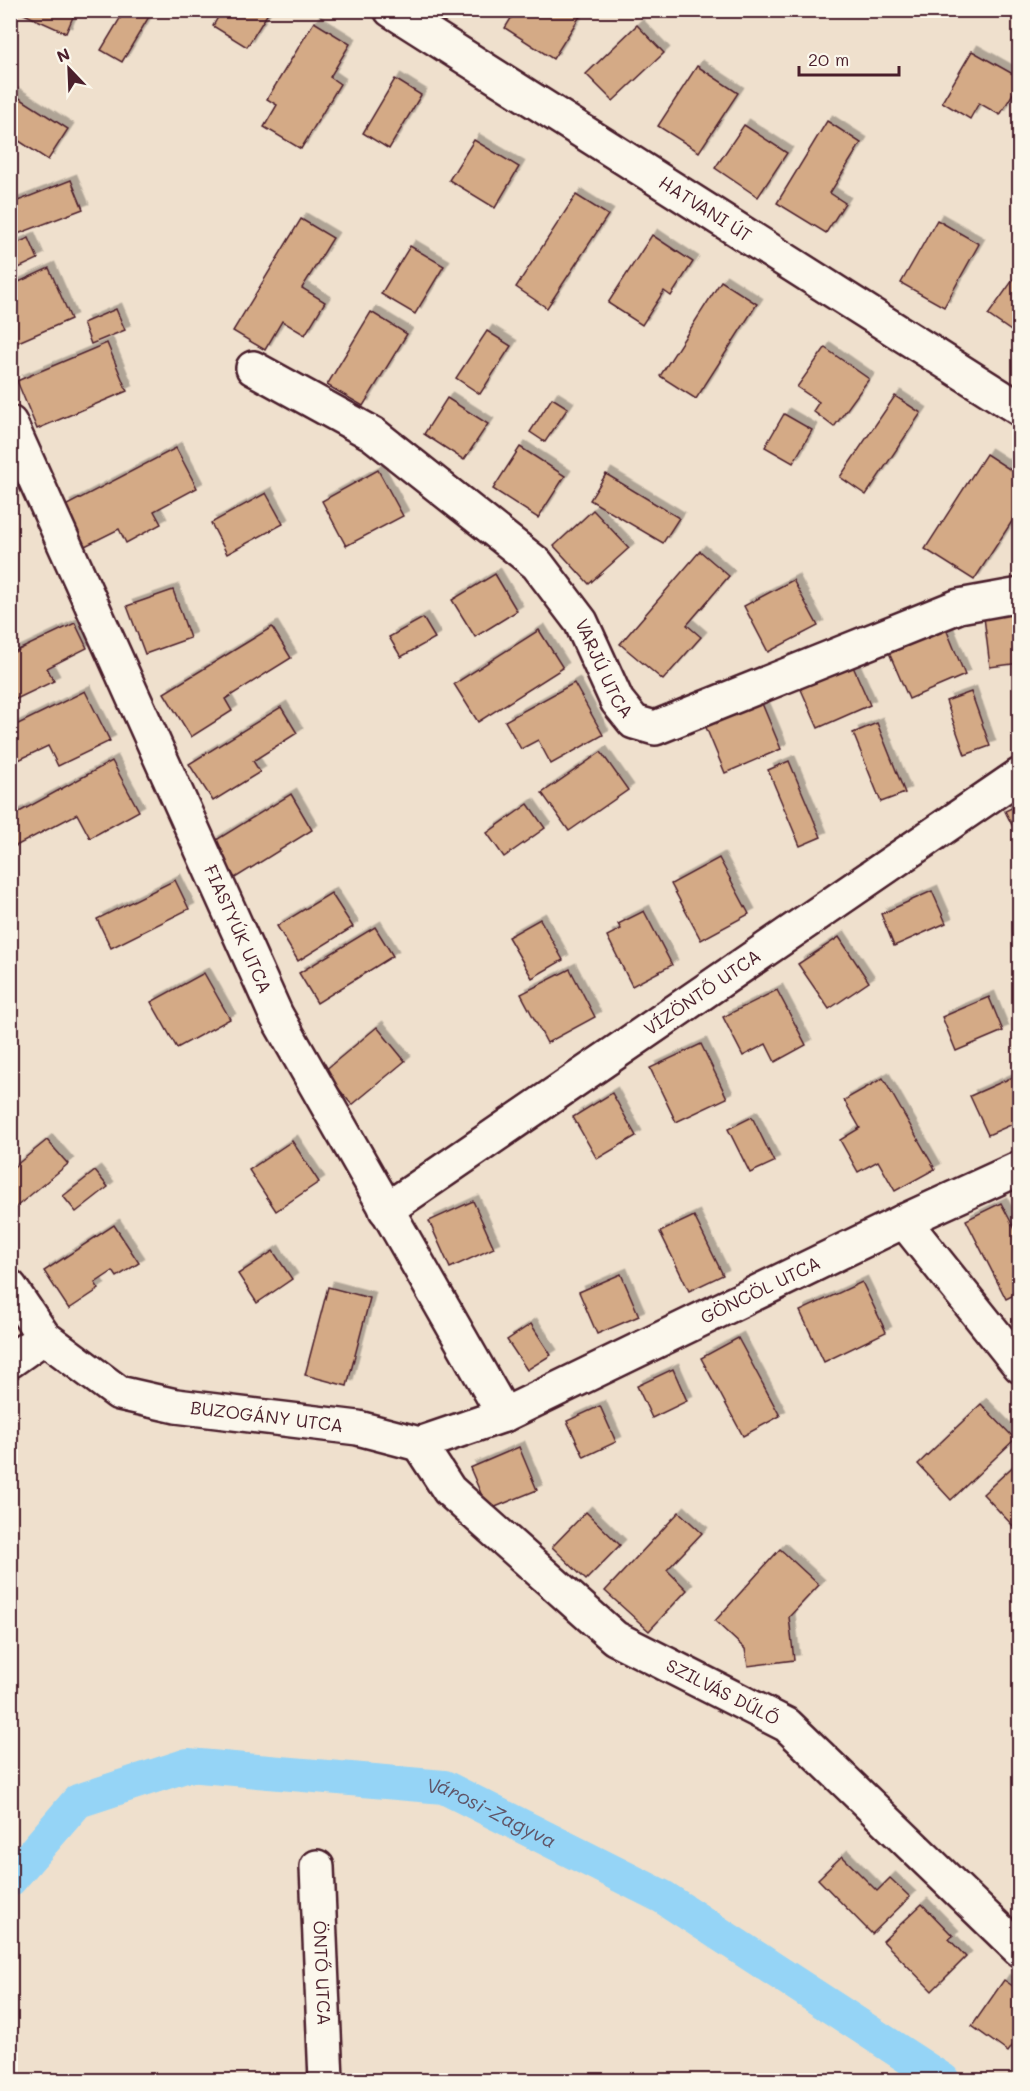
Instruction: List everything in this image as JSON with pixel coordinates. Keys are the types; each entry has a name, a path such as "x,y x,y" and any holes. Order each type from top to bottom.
{"street":[{"name":"HATVANI ÚT","path":"391,10 1020,410"},
{"name":"VARJÚ UTCA","path":"253,368 373,434 537,564 581,622 617,701 634,722 655,728 959,606 1020,595"},
{"name":"FIASTYÚK UTCA","path":"10,423 276,1015 504,1415"},
{"name":"VÍZÖNTŐ UTCA","path":"386,1210 1020,775"},
{"name":"GÖNCÖL UTCA","path":"504,1415 904,1221 1020,1168"},
{"path":"904,1221 1020,1366"},
{"name":"BUZOGÁNY UTCA","path":"10,1287 44,1337 119,1393 176,1406 357,1428 419,1444"},
{"path":"10,1361 44,1337"},
{"path":"419,1444 504,1415"},
{"name":"SZILVÁS DŰLŐ","path":"419,1444 449,1490 615,1638 787,1725 1020,1950"},
{"name":"ÖNTŐ UTCA","path":"317,1867 326,2080"}],"building":[{"path":"15,10 76,10 66,33"},
{"path":"125,10 153,10 122,62 101,50"},
{"path":"222,10 270,10 247,47 213,26"},
{"path":"516,10 584,10 553,59 505,28"},
{"path":"314,22 350,44 330,77 340,84 301,149 264,127 277,105 267,99"},
{"path":"637,25 664,53 613,101 586,74"},
{"path":"972,51 1020,78 1020,82 1000,115 979,103 970,119 942,102"},
{"path":"697,66 738,93 699,152 658,126"},
{"path":"395,79 421,95 389,149 363,133"},
{"path":"10,92 68,129 48,160 10,135"},
{"path":"827,121 861,143 830,193 845,203 826,233 777,203"},
{"path":"744,125 787,153 758,197 715,168"},
{"path":"474,140 519,167 495,208 449,180"},
{"path":"71,180 83,209 10,237 10,204"},
{"path":"576,195 608,215 547,308 516,287"},
{"path":"301,219 333,238 302,288 325,302 305,335 282,321 265,350 233,331"},
{"path":"937,220 979,244 944,307 901,283"},
{"path":"652,235 693,262 671,296 664,291 642,325 608,303"},
{"path":"29,238 38,259 10,272 10,246"},
{"path":"410,246 444,266 415,314 381,294"},
{"path":"49,268 71,319 16,343 10,330 10,286"},
{"path":"1020,270 1020,337 988,315"},
{"path":"721,281 757,304 696,399 660,376"},
{"path":"116,309 125,330 91,344 83,323"},
{"path":"371,312 407,334 363,406 327,385"},
{"path":"487,331 511,346 480,394 456,378"},
{"path":"107,343 127,391 37,429 17,381"},
{"path":"825,348 869,379 834,427 813,411 819,402 797,387"},
{"path":"895,396 921,413 866,495 840,477"},
{"path":"447,398 488,424 464,460 424,434"},
{"path":"552,398 568,408 545,442 530,432"},
{"path":"784,414 812,430 793,463 765,447"},
{"path":"520,447 565,476 538,518 493,489"},
{"path":"176,448 197,488 154,511 161,524 126,543 119,529 85,546 65,506"},
{"path":"986,454 1020,476 1020,509 974,580 925,549"},
{"path":"378,470 403,516 346,546 322,501"},
{"path":"606,474 679,518 663,543 590,500"},
{"path":"266,493 283,524 227,554 211,523"},
{"path":"593,510 629,548 589,584 554,546"},
{"path":"700,551 729,576 687,625 701,637 663,680 620,644"},
{"path":"495,574 517,611 475,637 452,600"},
{"path":"793,580 818,626 768,652 744,606"},
{"path":"173,590 190,638 145,654 127,606"},
{"path":"1020,612 1020,663 990,667 984,617"},
{"path":"423,618 435,638 401,657 389,637"},
{"path":"75,623 87,648 47,668 54,681 10,702 10,654"},
{"path":"944,624 965,675 909,699 887,648"},
{"path":"272,627 291,658 225,699 232,711 191,737 164,693"},
{"path":"539,630 563,668 478,722 454,684"},
{"path":"851,662 870,705 818,728 799,685"},
{"path":"574,683 603,735 551,764 538,740 521,749 505,721"},
{"path":"85,691 110,741 58,766 48,746 10,764 10,728"},
{"path":"971,692 990,746 965,755 946,701"},
{"path":"761,701 781,749 725,773 705,725"},
{"path":"281,707 297,733 253,761 260,772 213,801 189,764"},
{"path":"877,723 905,793 881,802 853,733"},
{"path":"601,752 628,790 569,831 542,793"},
{"path":"112,761 139,811 90,838 77,814 10,849 10,817"},
{"path":"789,761 821,837 800,846 768,770"},
{"path":"291,794 312,830 235,878 213,842"},
{"path":"528,804 545,828 504,857 487,833"},
{"path":"1020,804 1020,841 1005,811"},
{"path":"719,858 749,914 701,940 671,884"},
{"path":"175,880 189,909 111,948 97,919"},
{"path":"932,891 946,923 894,946 881,914"},
{"path":"331,893 353,927 298,961 277,926"},
{"path":"644,911 672,965 632,986 607,936 621,929 618,924"},
{"path":"540,919 563,960 532,978 508,937"},
{"path":"375,927 393,956 317,1003 299,973"},
{"path":"839,937 869,982 829,1009 798,964"},
{"path":"570,969 595,1017 547,1043 521,994"},
{"path":"204,973 230,1019 177,1048 151,1002"},
{"path":"777,990 806,1045 775,1062 766,1044 743,1056 723,1017"},
{"path":"989,997 1003,1031 956,1051 942,1017"},
{"path":"377,1027 405,1061 352,1105 324,1071"},
{"path":"701,1044 727,1098 676,1122 650,1068"},
{"path":"1020,1074 1020,1121 988,1135 970,1096"},
{"path":"883,1078 935,1169 895,1191 878,1161 858,1172 840,1140 860,1128 844,1100"},
{"path":"612,1093 636,1136 597,1159 573,1117"},
{"path":"752,1117 774,1162 750,1173 728,1129"},
{"path":"47,1140 68,1164 10,1212 10,1170"},
{"path":"292,1141 319,1182 276,1211 249,1170"},
{"path":"95,1171 108,1187 76,1212 63,1196"},
{"path":"473,1201 494,1248 450,1268 429,1221"},
{"path":"1001,1203 1020,1239 1020,1292 1006,1299 966,1220"},
{"path":"694,1216 723,1275 689,1291 660,1232"},
{"path":"114,1225 139,1263 117,1277 113,1271 95,1283 99,1289 69,1309 44,1271"},
{"path":"273,1251 292,1279 257,1303 238,1274"},
{"path":"621,1274 639,1316 597,1334 579,1292"},
{"path":"862,1282 886,1332 824,1362 800,1311"},
{"path":"328,1287 370,1298 347,1386 305,1375"},
{"path":"531,1324 551,1355 527,1370 507,1340"},
{"path":"738,1338 780,1416 743,1436 701,1358"},
{"path":"673,1369 687,1401 652,1418 637,1386"},
{"path":"981,1404 1015,1439 951,1500 918,1464"},
{"path":"600,1406 616,1442 584,1457 567,1421"},
{"path":"519,1447 537,1490 488,1510 470,1468"},
{"path":"1020,1460 1020,1524 1015,1528 983,1494"},
{"path":"586,1512 620,1545 586,1580 552,1547"},
{"path":"679,1512 702,1533 667,1570 687,1590 649,1631 605,1591"},
{"path":"780,1549 819,1585 789,1617 794,1660 748,1666 745,1649 715,1621"},
{"path":"842,1856 877,1891 890,1878 910,1897 872,1934 818,1879"},
{"path":"922,1904 953,1936 949,1939 966,1957 932,1991 883,1941"},
{"path":"1004,1980 1020,1991 1020,2035 1008,2052 972,2026"}],"waterway":[{"name":"Városi-Zagyva","path":"10,1880 78,1801 188,1765 444,1787 663,1897 943,2080"}]}
